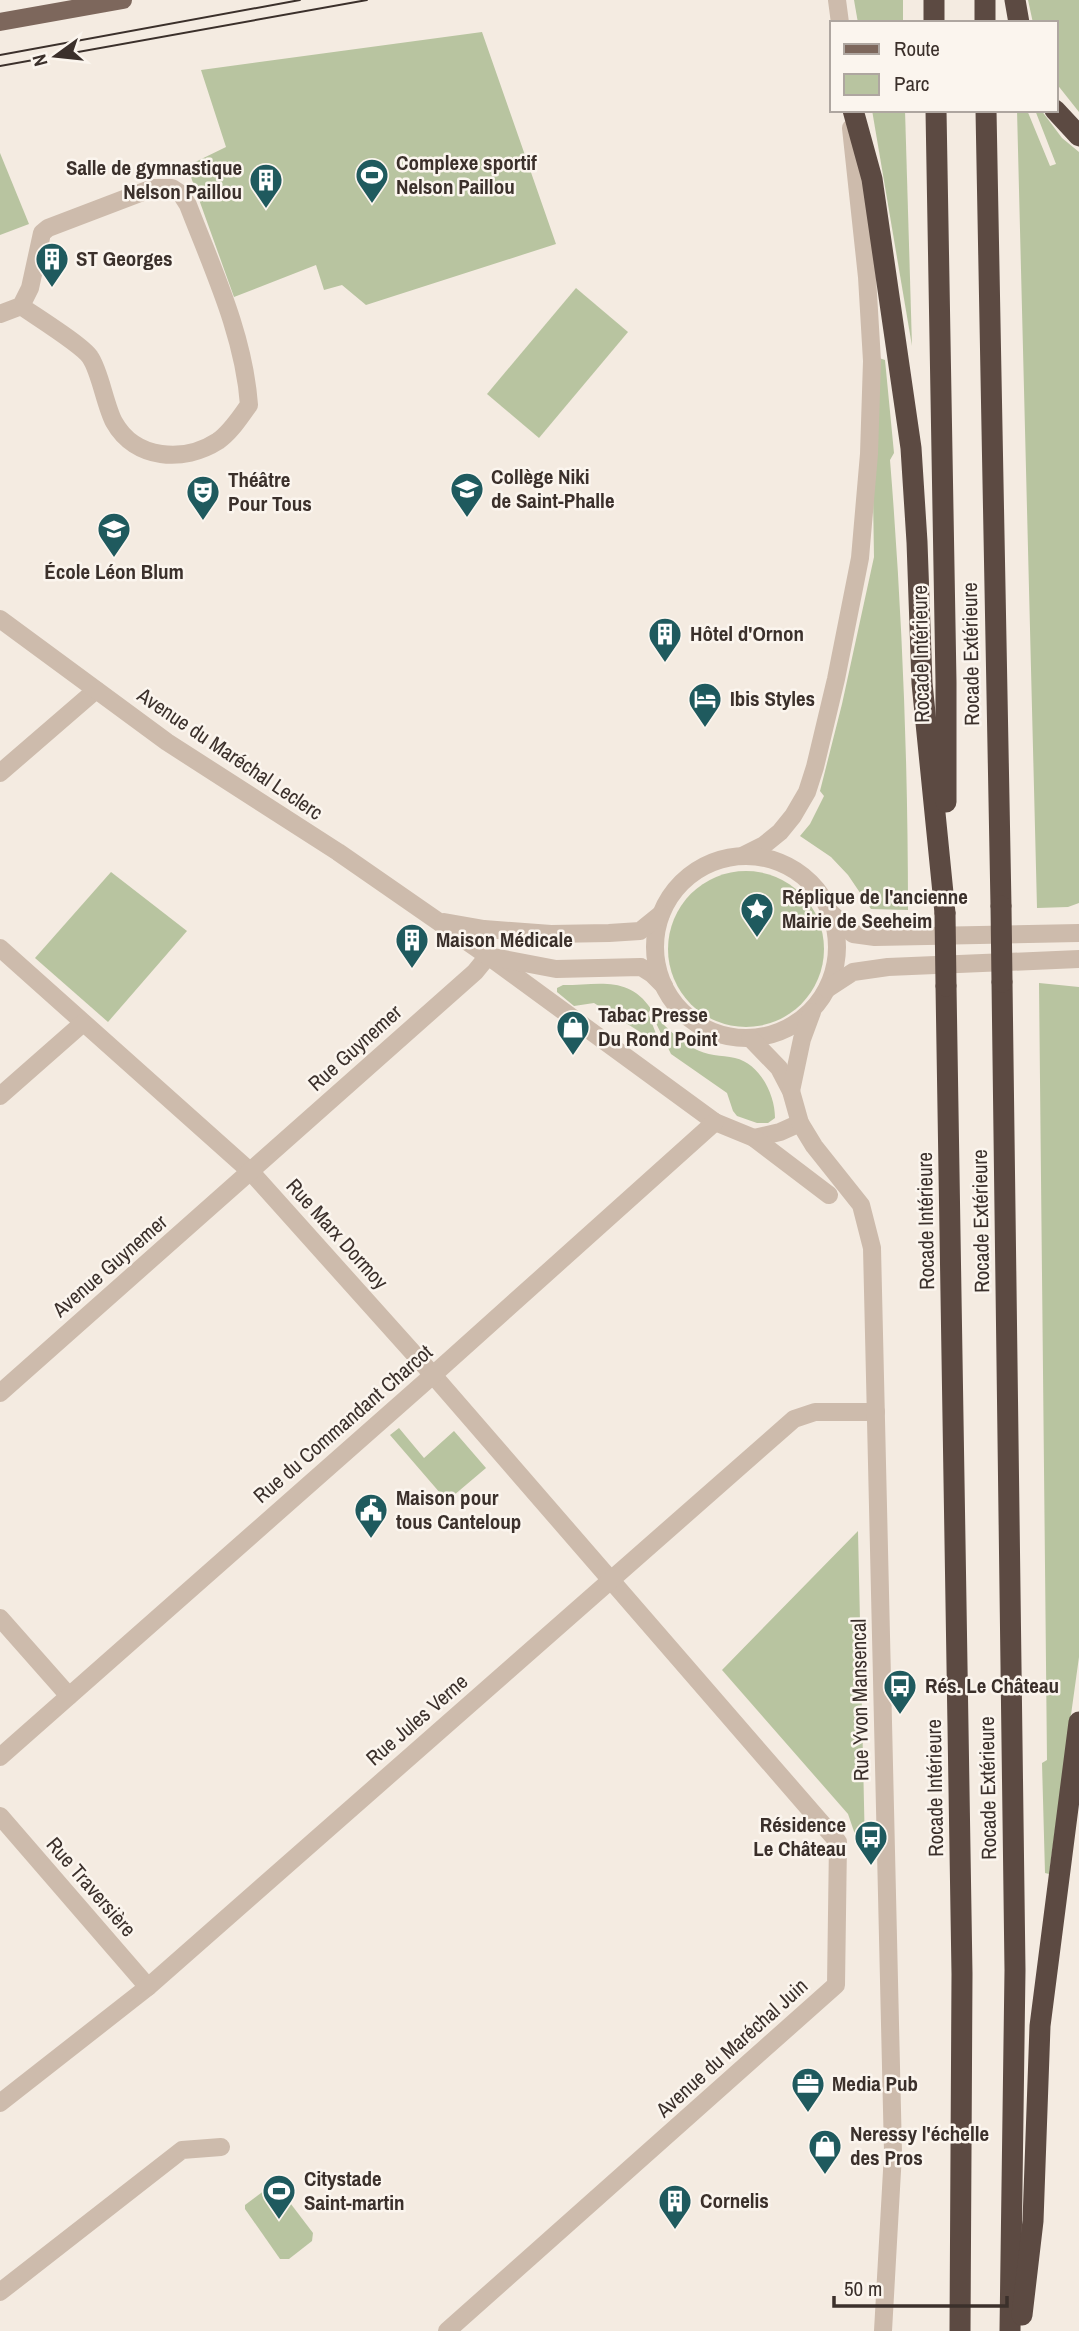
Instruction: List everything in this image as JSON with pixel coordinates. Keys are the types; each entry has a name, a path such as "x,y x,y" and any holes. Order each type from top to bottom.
{"highway":[{"path":"934,0 934,21"},
{"path":"985,0 985,21"},
{"path":"1016,0 1019,21"},
{"path":"852,112 872,179 911,448 922,683 945,913"},
{"name":"Rocade Intérieure","path":"936,112 946,682 946,986 962,1974 960,2331"},
{"name":"Rocade Extérieure","path":"986,112 1001,906 1015,1970 1010,2331"},
{"path":"1057,112 1079,136"},
{"path":"1020,2331 1033,2221 1040,2026 1079,1722"}],"main road":[{"path":"0,22 123,0"}],"street":[{"path":"837,0 840,21"},
{"path":"831,913 837,938 836,964 827,989 813,1009 795,1024 773,1034 750,1038 723,1035 699,1025 679,1008 664,986 656,963 655,938 661,914 671,895 685,879 717,860 744,855 764,845 780,832 793,816 807,792 815,767 836,679 860,558 869,454 872,361 851,112"},
{"path":"0,314 21,306 30,288 42,233 48,228 153,188 172,188 181,194 187,205 241,348 249,405 234,426 218,441 174,455 152,454 124,436 114,422 90,356 21,306"},
{"name":"Avenue du Maréchal Leclerc","path":"0,619 167,742 338,852 488,956 556,970 642,968 664,986"},
{"path":"0,773 96,690"},
{"path":"744,855 787,865 805,877 820,894 831,913 853,934 875,937 1079,933"},
{"name":"Avenue du Maréchal Leclerc","path":"438,920 484,929 551,934 609,933 640,931 661,914"},
{"name":"Rue Marx Dormoy","path":"0,948 251,1172 433,1375 609,1580"},
{"path":"488,956 715,1122 754,1138 829,1195"},
{"name":"Rue Guynemer","path":"251,1172 475,972 488,956"},
{"path":"827,989 853,972 888,967 1079,959"},
{"name":"Rue Yvon Mansencal","path":"791,1091 802,1039 813,1009"},
{"path":"0,1096 83,1023"},
{"name":"Rue Yvon Mansencal","path":"750,1038 779,1068 791,1091 800,1124 861,1205 872,1248 893,2153 883,2331"},
{"name":"Rue du Commandant Charcot","path":"0,1757 715,1122"},
{"path":"754,1138 800,1124"},
{"name":"Avenue Guynemer","path":"0,1393 251,1172"},
{"name":"Rue Jules Verne","path":"0,2103 148,1986 794,1419 816,1412 876,1412"},
{"name":"Avenue du Maréchal Juin","path":"447,2331 836,1985 838,1842 609,1580"},
{"path":"0,1618 69,1696"},
{"name":"Rue Traversière","path":"0,1816 148,1986"},
{"path":"0,2292 182,2150 220,2147"}],"green space":[{"path":"854,0 903,0 903,21 858,21"},
{"path":"1028,0 1079,0 1079,112 1058,86 1058,21 1033,21"},
{"name":"Complexe sportif Nelson Paillou","path":"482,32 556,244 366,305 342,285 324,290 316,265 234,297 187,166 226,147 201,70"},
{"path":"872,112 905,112 912,346"},
{"path":"1017,112 1028,112 1050,166 1056,164 1036,112 1042,112 1062,138 1079,152 1079,903 1068,907 1037,908"},
{"path":"0,153 29,224 0,235"},
{"path":"576,288 628,332 539,438 487,394"},
{"path":"879,358 885,360 894,453 890,460 904,684 908,910 871,909 848,875 831,857 800,836 810,824 824,796 820,791 874,557 873,495"},
{"path":"746,871 776,877 801,894 818,919 824,949 818,979 801,1004 776,1021 746,1027 716,1021 691,1004 674,979 668,949 674,919 691,894 716,877"},
{"path":"111,872 187,931 108,1022 35,958"},
{"path":"1039,983 1079,987 1079,1657 1049,1874 1045,1873 1042,1763 1047,1760"},
{"path":"612,984 633,991 651,1009 648,1013 658,1039 656,1042 594,1003 574,1006 557,992 557,988 563,985"},
{"path":"655,1016 678,1038 698,1051 735,1058 752,1067 769,1090 775,1118 768,1123 757,1123 737,1116 727,1093 671,1054"},
{"path":"399,1428 424,1458 454,1431 486,1468 447,1501 390,1435"},
{"path":"858,1531 865,1849 859,1846 848,1814 722,1670"},
{"name":"Citystade Saint-martin","path":"269,2187 278,2187 313,2233 312,2241 289,2259 280,2259 245,2209 245,2205"}],"tram line":[{"path":"0,55 300,0"},
{"path":"0,66 367,0"}],"place":[{"name":"Complexe sportif Nelson Paillou","path":"372,205"},
{"name":"Salle de gymnastique Nelson Paillou","path":"266,210"},
{"name":"ST Georges","path":"52,289"},
{"name":"Collège Niki de Saint-Phalle","path":"467,519"},
{"name":"Théâtre Pour Tous","path":"203,522"},
{"name":"École Léon Blum","path":"114,559"},
{"name":"Hôtel d'Ornon","path":"665,664"},
{"name":"Ibis Styles","path":"705,729"},
{"name":"Réplique de l'ancienne Mairie de Seeheim","path":"757,939"},
{"name":"Maison Médicale","path":"412,970"},
{"name":"Tabac Presse Du Rond Point","path":"573,1057"},
{"name":"Maison pour tous Canteloup","path":"371,1540"},
{"name":"Rés. Le Château","path":"900,1716"},
{"name":"Résidence Le Château","path":"871,1867"},
{"name":"Media Pub","path":"808,2114"},
{"name":"Neressy l'échelle des Pros","path":"825,2176"},
{"name":"Citystade Saint-martin","path":"279,2221"},
{"name":"Cornelis","path":"675,2231"}]}
